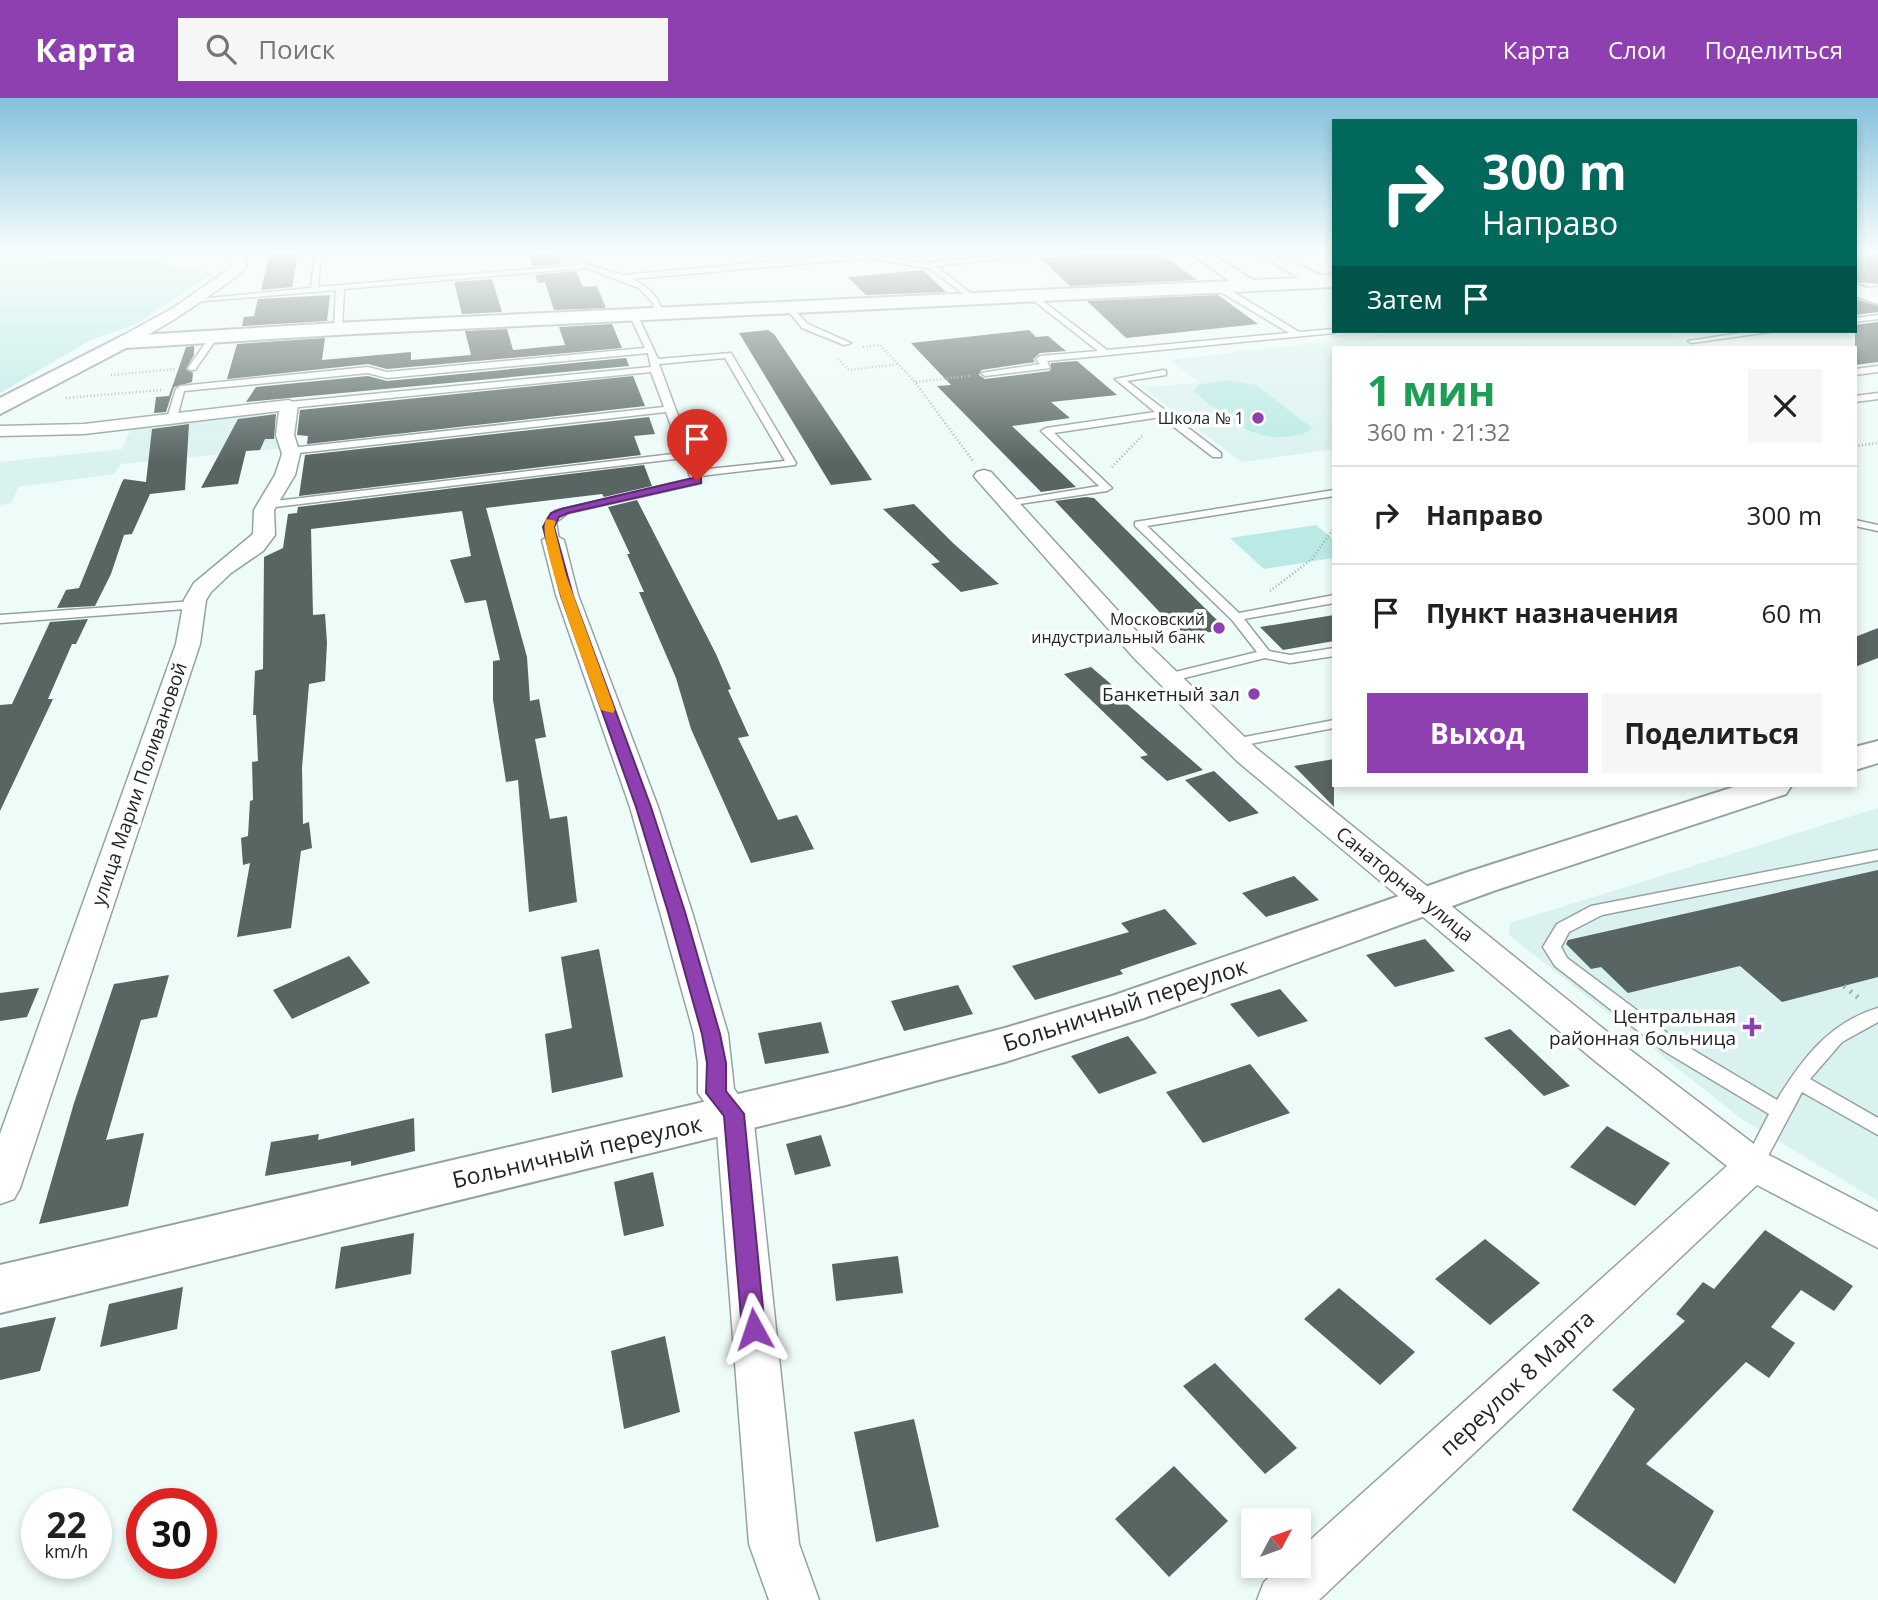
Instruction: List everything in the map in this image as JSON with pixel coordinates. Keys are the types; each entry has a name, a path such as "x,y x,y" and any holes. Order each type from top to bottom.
{"street":[{"path":"6,403 154,323"},
{"path":"122,342 216,334 459,323"},
{"path":"0,430 73,429 289,405"},
{"name":"улица Марии Поливановой","path":"0,1188 188,645 194,605 202,588 212,577 243,556 264,535 263,517 285,475 290,451 285,435 289,405"},
{"name":"Санаторная улица","path":"984,476 1168,678 1234,743 1608,1052 1753,1165 1878,1231"},
{"path":"553,540 567,596 643,807 676,912 711,1034 716,1063 716,1093 734,1114 774,1544 794,1600"},
{"path":"1857,758 1878,751"},
{"name":"Больничный переулок","path":"0,1289 734,1114 1017,1041 1128,1007 1482,881 1770,787"},
{"name":"переулок 8 Марта","path":"1282,1600 1753,1165"}],"lane":[{"path":"338,323 338,328"},
{"path":"553,540 548,527 555,515 697,481 669,409 651,350 638,323"},
{"path":"803,323 848,343"},
{"path":"1068,323 1106,353"},
{"path":"1279,323 1297,334"},
{"path":"985,373 1047,366 1040,359 1332,331"},
{"path":"1692,341 1756,333"},
{"path":"192,368 216,334"},
{"path":"172,418 180,389 368,370 387,375 651,350"},
{"path":"1136,350 1145,358"},
{"path":"289,405 727,355 791,463 694,474"},
{"path":"1154,365 1163,373 1119,379 1217,455"},
{"path":"1857,372 1878,369"},
{"path":"1857,399 1878,396"},
{"path":"290,451 669,409"},
{"path":"1009,505 1107,488 1046,431 1163,414"},
{"path":"267,505 687,455"},
{"path":"1265,654 1236,618 1139,524 1332,493"},
{"path":"1857,523 1878,528"},
{"path":"1236,618 1332,599"},
{"path":"0,619 194,605"},
{"path":"1168,678 1265,654 1290,659 1332,652"},
{"path":"1234,743 1332,723"},
{"path":"1781,1112 1671,1046 1561,962 1552,947 1563,928 1597,910 1878,855"},
{"path":"1753,1165 1781,1112 1824,1048 1845,1030 1878,1014"},
{"path":"1800,1082 1878,1127"}],"path":[{"path":"861,347 880,345 899,364 984,476"},
{"path":"831,350 849,370 899,364"},
{"path":"915,382 985,373"},
{"path":"6,403 180,389"},
{"path":"1099,480 1163,414"},
{"path":"1857,446 1878,443"},
{"path":"1236,618 1312,559 1332,531"}],"shaded area":[{"path":"0,323 138,323 89,341 0,393"},
{"name":"Школа № 1","path":"1398,333 1668,333 1700,346 1332,346 1332,449 1242,462 1142,387 1200,383 1169,360"},
{"path":"1225,380 1256,385 1312,428 1306,433 1292,436 1264,435 1240,426 1194,392 1198,385"},
{"path":"263,412 275,423 282,448 121,464 114,474 18,487 12,503 0,505 0,462 122,449 132,426"},
{"path":"1316,525 1332,538 1332,558 1264,569 1230,538"},
{"name":"Центральная районная больница","path":"1878,808 1878,1201 1743,1120 1509,935 1510,923"}],"building":[{"path":"243,323 291,323 242,326"},
{"path":"1110,323 1258,324 1126,338"},
{"path":"1878,323 1878,362 1857,365 1857,325"},
{"path":"612,324 622,348 387,369 368,364 227,379 237,344 325,338 322,360 411,352 411,360 471,355 465,331 507,329 513,350 565,345 559,327"},
{"path":"768,330 774,334 872,480 831,485 739,333"},
{"path":"1029,330 1036,337 1048,336 1066,351 1040,353 1033,359 1035,362 981,370 979,375 985,379 1050,371 1051,363 1077,361 1117,395 1051,402 1070,418 1012,426 1076,487 1041,492 937,386 951,385 911,343"},
{"path":"194,346 194,355 186,369 193,373 192,382 174,387 166,412 154,413 156,397 169,396 186,347"},
{"path":"626,358 629,366 246,402 256,387 368,376 387,381"},
{"path":"633,376 645,406 307,444 308,436 297,435 300,410"},
{"path":"276,414 274,439 265,439 260,450 246,451 238,484 201,488 238,419"},
{"path":"649,417 655,434 634,436 641,455 299,496 305,455"},
{"path":"189,424 185,490 150,494 132,534 124,535 111,574 95,606 57,608 66,590 79,588 124,479 146,482 152,429"},
{"path":"644,465 652,486 604,497 602,494 486,508 527,657 530,701 539,699 546,737 535,739 550,819 567,816 577,902 529,912 518,780 506,782 493,700 493,661 500,660 486,600 465,603 450,560 471,556 462,511 311,529 313,615 325,614 327,643 325,681 309,684 302,768 303,824 309,822 312,848 301,851 291,928 237,937 250,863 243,865 241,838 248,836 250,801 253,800 252,762 258,761 256,715 253,715 255,671 263,669 264,557 283,548 288,514 297,513 298,507"},
{"path":"1094,498 1226,629 1183,637 1055,501"},
{"path":"637,500 716,654 731,689 728,690 749,736 738,738 778,820 797,815 814,849 751,863 691,729 676,678 639,592 644,592 627,554 630,554 608,507"},
{"path":"914,504 999,584 961,592 931,564 940,562 883,509"},
{"path":"1332,615 1332,641 1283,650 1260,627"},
{"path":"88,619 76,644 72,644 48,699 53,699 0,811 0,705 12,704 50,622"},
{"path":"1878,628 1878,658 1857,666 1857,636"},
{"path":"1091,667 1125,696 1119,697 1203,770 1167,781 1140,757 1148,755 1064,674"},
{"path":"1332,759 1334,807 1294,766"},
{"path":"1214,771 1259,813 1229,822 1185,780"},
{"path":"1878,870 1878,977 1782,1002 1740,966 1628,993 1601,967 1591,969 1566,944 1568,940"},
{"path":"1294,876 1319,900 1266,917 1242,893"},
{"path":"1165,909 1197,944 1120,970 1123,974 1035,1000 1012,966 1129,932 1121,923"},
{"path":"1425,939 1455,971 1395,987 1366,955"},
{"path":"599,949 623,1077 552,1093 545,1034 572,1028 561,957"},
{"path":"349,956 370,983 292,1019 273,990"},
{"path":"169,975 157,1017 141,1020 106,1140 144,1133 128,1206 39,1224 74,1103 114,984"},
{"path":"958,985 973,1014 904,1031 891,1001"},
{"path":"39,988 27,1017 0,1021 0,993"},
{"path":"1280,989 1308,1021 1258,1037 1230,1004"},
{"path":"821,1022 829,1053 765,1064 758,1033"},
{"path":"1510,1029 1570,1086 1544,1096 1484,1038"},
{"path":"1128,1036 1157,1073 1099,1094 1071,1056"},
{"path":"1250,1064 1290,1113 1203,1143 1166,1092"},
{"path":"414,1118 415,1151 351,1166 351,1161 265,1176 271,1142 319,1134 318,1140"},
{"path":"1607,1126 1670,1163 1635,1206 1570,1167"},
{"path":"821,1135 831,1166 795,1175 786,1144"},
{"path":"653,1172 664,1226 624,1236 614,1182"},
{"path":"1765,1230 1853,1286 1834,1311 1801,1290 1771,1327 1795,1343 1769,1378 1746,1362 1646,1464 1714,1511 1675,1584 1572,1510 1635,1409 1612,1390 1685,1321 1676,1314 1703,1282 1714,1289"},
{"path":"414,1233 411,1274 335,1289 341,1247"},
{"path":"1485,1239 1540,1283 1490,1325 1435,1279"},
{"path":"898,1256 903,1293 836,1301 832,1264"},
{"path":"183,1287 177,1329 100,1347 109,1304"},
{"path":"1339,1288 1415,1352 1380,1385 1304,1319"},
{"path":"56,1317 40,1371 0,1380 0,1328"},
{"path":"665,1336 680,1412 624,1429 611,1351"},
{"path":"1215,1363 1297,1448 1265,1474 1183,1386"},
{"path":"914,1419 939,1527 876,1542 854,1432"},
{"path":"1174,1466 1228,1521 1169,1577 1115,1519"}],"slow traffic":[{"path":"550,521 548,527 560,575 608,710"}],"place":[{"name":"Школа № 1","path":"1258,418"},
{"name":"Московский индустриальный банк","path":"1219,628"},
{"name":"Банкетный зал","path":"1254,694"},
{"name":"Центральная районная больница","path":"1752,1027"}],"route":[{"path":"697,481 564,511 555,515 548,527 560,575 643,807 676,912 711,1034 716,1063 716,1093 734,1114 754,1329"}]}
